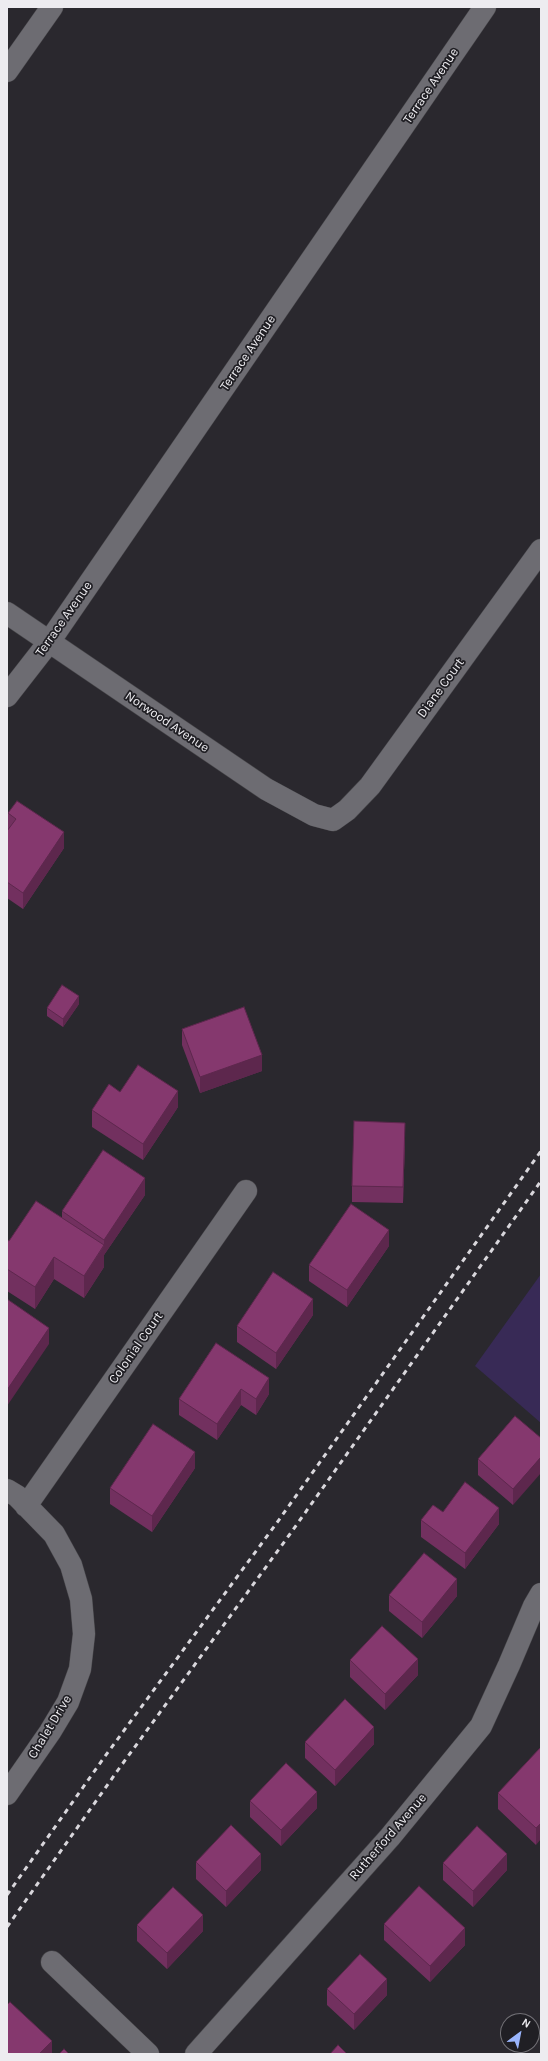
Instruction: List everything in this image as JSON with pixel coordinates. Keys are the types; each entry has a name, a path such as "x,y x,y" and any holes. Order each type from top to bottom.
{"street":[{"path":"7,71 52,7"},
{"name":"Terrace Avenue","path":"7,696 49,642 485,7"},
{"name":"Diane Court","path":"333,820 347,810 370,786 541,550"},
{"name":"Norwood Avenue","path":"7,613 266,789 314,815 333,820"},
{"name":"Colonial Court","path":"26,1506 246,1191"},
{"name":"Chalet Drive","path":"7,1490 17,1496 54,1534 71,1565 81,1599 84,1634 80,1669 68,1702 50,1732 7,1794"},
{"name":"Rutherford Avenue","path":"196,2054 390,1837 481,1726 534,1606 541,1594"},
{"path":"52,1962 148,2054"}],"shaded area":[{"path":"541,1274 541,1423 475,1366"}],"building":[{"path":"17,801 64,832 23,893 7,882 7,831 16,819 8,813"},
{"path":"62,985 79,996 63,1019 47,1008"},
{"path":"244,1007 262,1055 200,1077 182,1029"},
{"path":"138,1065 178,1091 143,1144 92,1110 109,1084 120,1092"},
{"path":"354,1121 405,1123 403,1187 352,1186"},
{"path":"103,1150 145,1178 104,1240 62,1211"},
{"path":"36,1201 104,1245 84,1276 54,1257 35,1287 7,1269 7,1240 9,1241"},
{"path":"351,1204 389,1230 347,1290 309,1265"},
{"path":"273,1272 313,1299 276,1353 237,1326"},
{"path":"7,1299 49,1328 7,1390"},
{"path":"216,1343 269,1378 256,1399 241,1389 217,1424 179,1399"},
{"path":"515,1416 541,1438 541,1457 513,1489 478,1459"},
{"path":"153,1424 195,1452 152,1516 110,1488"},
{"path":"465,1482 499,1508 465,1553 421,1520 433,1505 443,1512"},
{"path":"424,1553 457,1579 422,1622 389,1595"},
{"path":"382,1626 418,1659 385,1694 350,1660"},
{"path":"345,1699 374,1727 335,1770 305,1742"},
{"path":"541,1747 541,1823 536,1828 498,1793"},
{"path":"286,1763 317,1792 281,1830 250,1801"},
{"path":"231,1825 261,1854 226,1891 196,1862"},
{"path":"477,1826 507,1854 473,1891 443,1863"},
{"path":"419,1886 465,1928 430,1966 384,1924"},
{"path":"173,1887 203,1915 167,1953 137,1925"},
{"path":"360,1954 387,1979 354,2014 327,1989"},
{"path":"10,2002 52,2041 39,2054 7,2054 7,2005"},
{"path":"338,2045 347,2054 330,2054"},
{"path":"64,2049 69,2054 59,2054"}],"railway":[{"path":"7,1895 103,1759 276,1524 541,1151"},
{"path":"7,1927 118,1770 290,1534 541,1181"}]}
